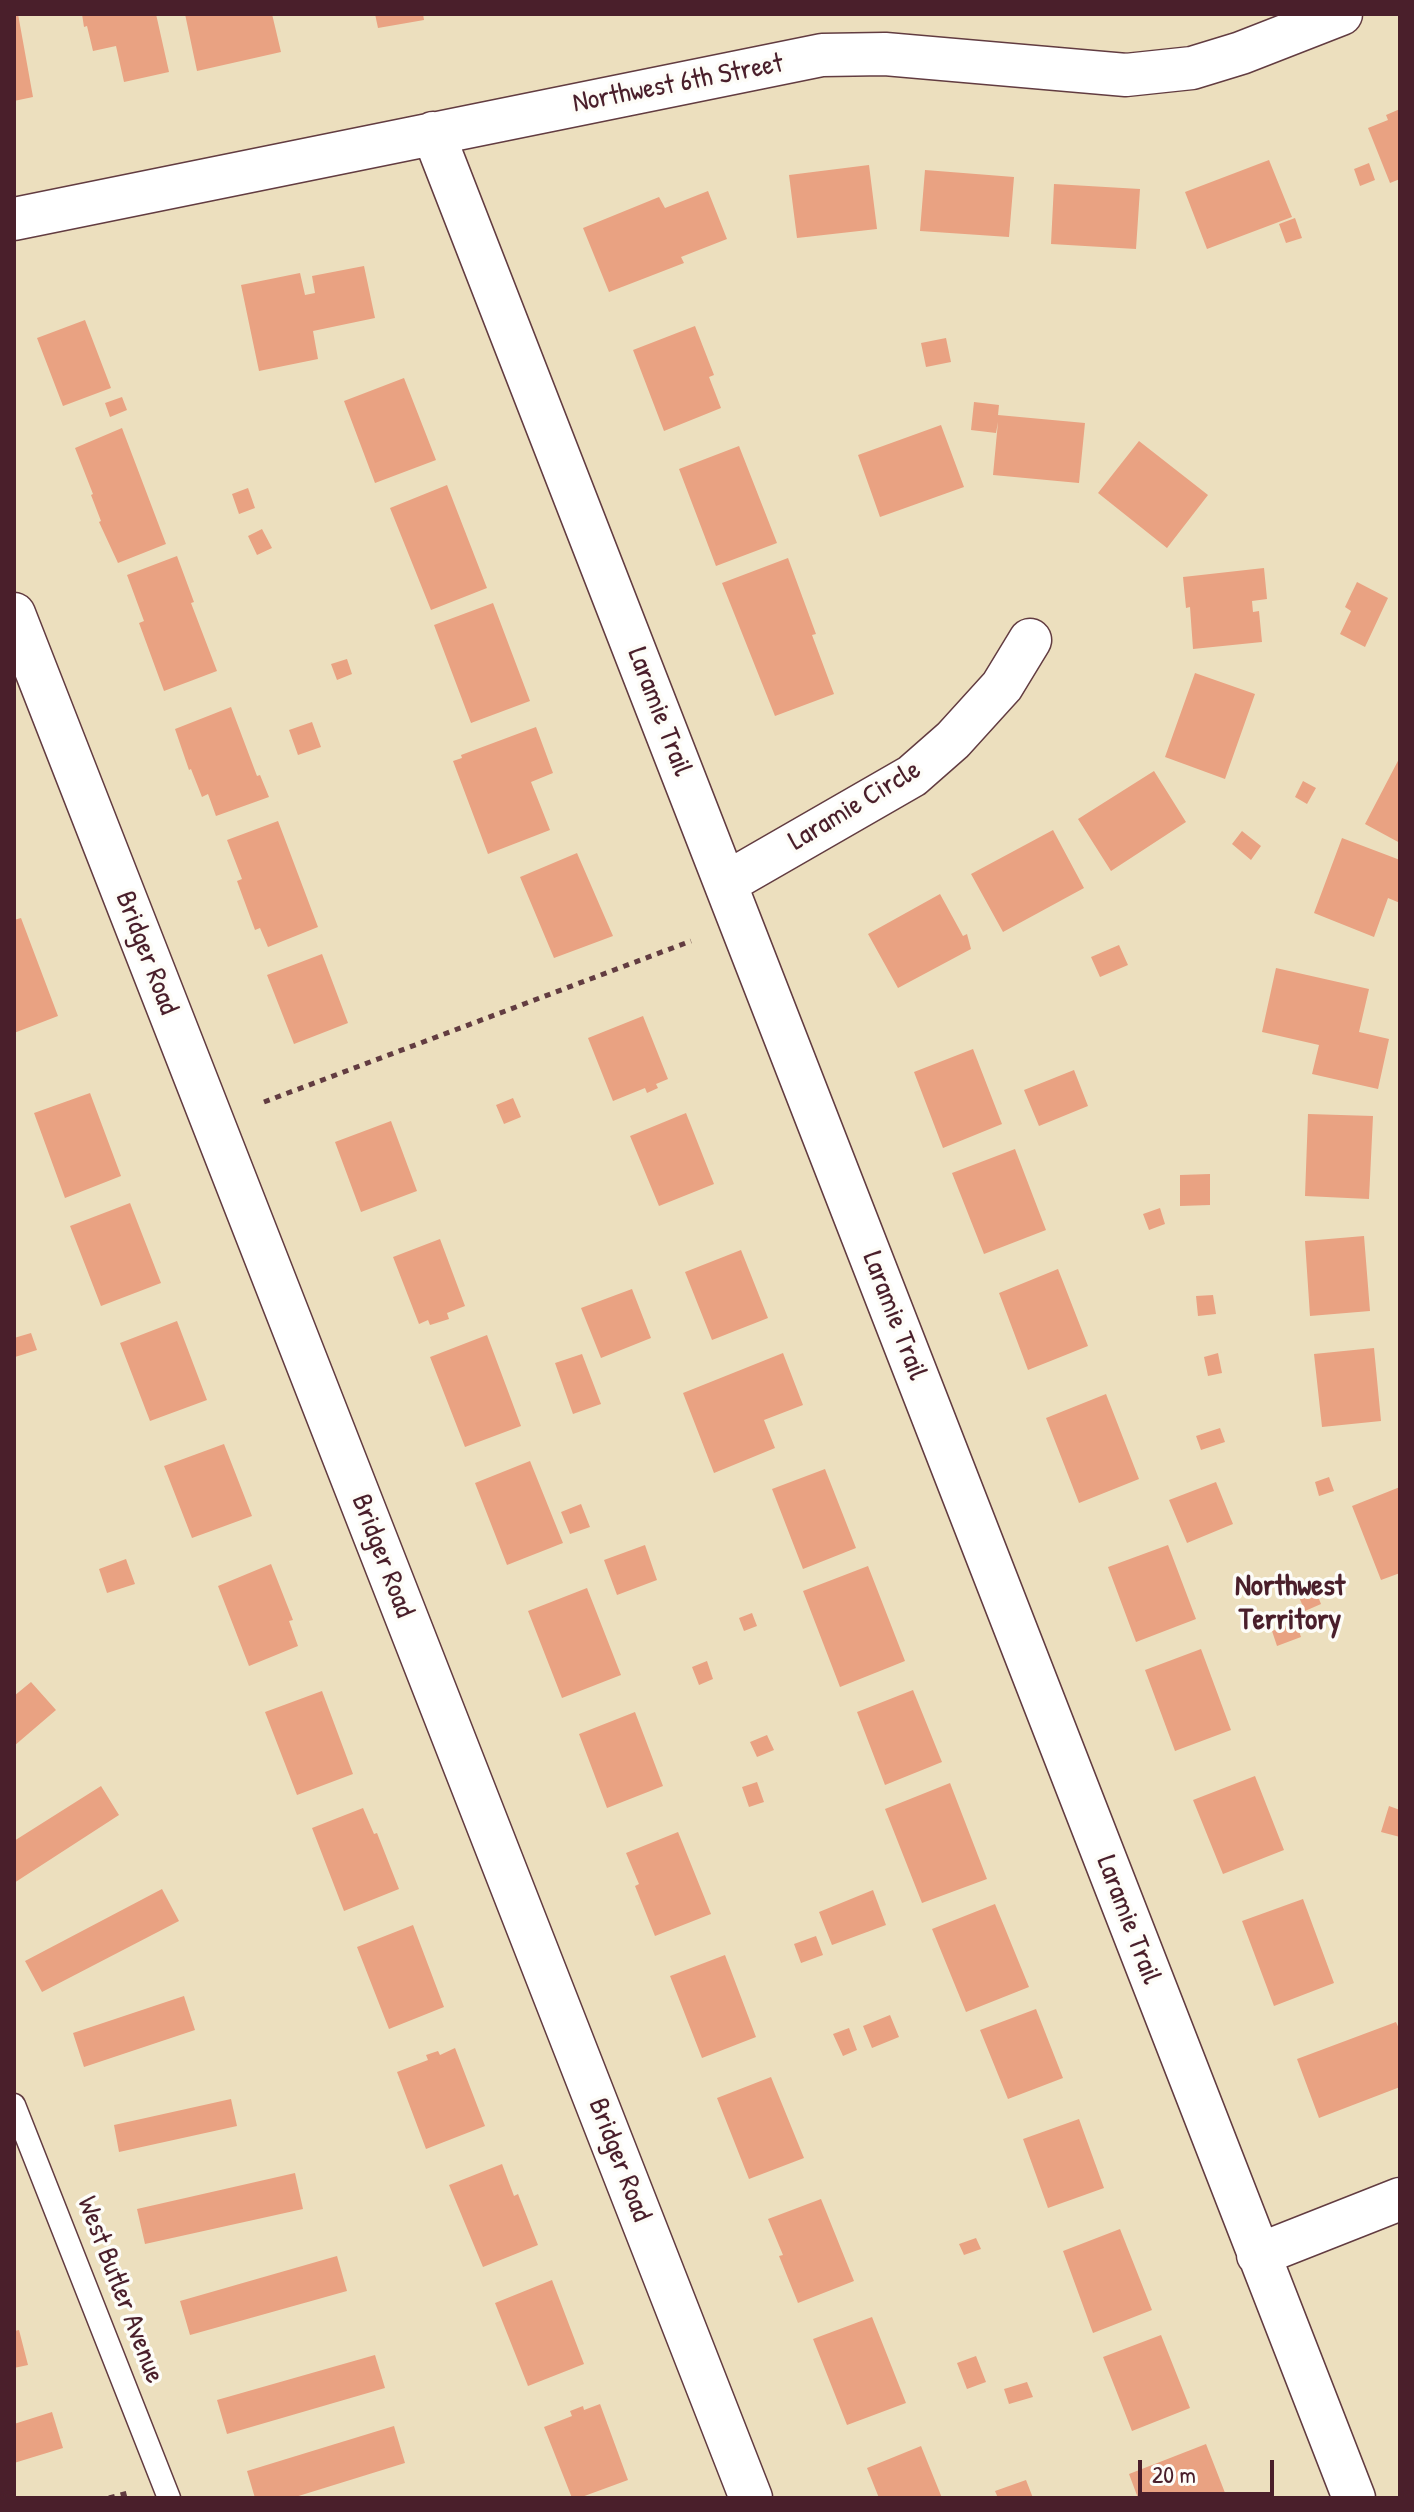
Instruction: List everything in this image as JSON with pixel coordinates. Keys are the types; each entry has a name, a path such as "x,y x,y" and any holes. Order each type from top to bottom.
{"street":[{"name":"Northwest 6th Street","path":"14,219 822,55 885,54 1126,75 1192,68 1241,53 1341,14"},
{"name":"Laramie Trail","path":"433,133 1354,2498"},
{"name":"Bridger Road","path":"14,614 751,2498"},
{"name":"Laramie Circle","path":"726,883 912,776 953,740 1002,686 1030,640"},
{"path":"1258,2255 1400,2199"}],"lane":[{"name":"West Butler Avenue","path":"14,2105 169,2498"}],"path":[{"path":"264,1102 691,941"}],"building":[{"path":"14,14 18,14 33,97 14,101"},
{"path":"82,14 156,14 169,72 124,82 116,46 93,51"},
{"path":"185,14 272,14 281,52 197,71"},
{"path":"375,14 423,14 424,20 378,28"},
{"path":"1400,109 1400,179 1390,183 1368,128 1388,120 1386,115"},
{"path":"1269,160 1292,217 1207,249 1185,192"},
{"path":"1369,163 1375,180 1360,186 1354,169"},
{"path":"869,165 877,229 797,238 789,175"},
{"path":"925,170 1014,177 1009,237 920,231"},
{"path":"1054,184 1140,189 1136,249 1051,244"},
{"path":"708,191 727,239 681,257 684,263 609,292 583,228 659,197 665,208"},
{"path":"1295,218 1302,238 1286,243 1279,224"},
{"path":"364,266 375,318 313,331 318,359 259,371 241,285 300,273 305,295 315,293 312,276"},
{"path":"85,320 111,388 63,406 37,338"},
{"path":"695,326 714,375 709,377 721,408 664,431 633,350"},
{"path":"946,338 951,362 926,367 921,343"},
{"path":"404,378 436,460 375,483 344,401"},
{"path":"122,397 127,410 110,417 105,403"},
{"path":"974,402 999,405 998,415 1085,423 1079,483 993,475 998,422 996,433 971,430"},
{"path":"941,425 964,487 880,517 858,455"},
{"path":"122,428 166,544 118,563 99,522 93,494 75,448"},
{"path":"1139,441 1208,495 1167,548 1098,493"},
{"path":"739,446 777,543 716,566 679,469"},
{"path":"447,485 487,588 431,610 390,508"},
{"path":"248,488 255,508 239,514 232,494"},
{"path":"262,529 272,548 257,555 248,536"},
{"path":"177,556 217,671 164,691 139,623 144,621 127,575"},
{"path":"788,558 834,694 775,716 722,583"},
{"path":"1264,568 1267,599 1252,601 1253,612 1259,611 1262,642 1193,649 1190,607 1186,608 1183,577"},
{"path":"1357,582 1388,598 1365,647 1340,634 1351,611 1345,607"},
{"path":"493,603 530,701 471,723 434,625"},
{"path":"347,659 352,674 337,680 331,664"},
{"path":"1195,673 1255,694 1225,779 1165,757"},
{"path":"231,707 257,776 260,775 269,797 216,816 208,794 202,797 189,770 175,729"},
{"path":"312,722 321,747 298,755 289,730"},
{"path":"536,727 553,773 531,782 550,830 488,854 453,761 462,758 461,755"},
{"path":"1400,757 1400,843 1365,824"},
{"path":"1154,771 1186,822 1111,871 1078,819"},
{"path":"1303,781 1316,788 1307,804 1295,797"},
{"path":"278,821 318,927 268,947 260,928 255,930 237,881 242,879 227,840"},
{"path":"1053,830 1084,888 1003,932 971,874"},
{"path":"1242,831 1261,846 1251,860 1232,844"},
{"path":"1342,838 1400,860 1400,903 1388,898 1374,937 1314,913"},
{"path":"577,853 613,936 554,958 520,877"},
{"path":"940,894 963,936 967,934 971,949 898,988 868,934"},
{"path":"21,918 58,1016 14,1033 14,920"},
{"path":"1119,945 1128,965 1100,977 1091,957"},
{"path":"322,954 348,1023 294,1044 267,975"},
{"path":"1276,968 1369,989 1359,1032 1389,1039 1378,1089 1312,1074 1319,1045 1262,1032"},
{"path":"643,1016 668,1079 656,1084 658,1088 647,1093 645,1088 613,1101 588,1038"},
{"path":"973,1049 1002,1124 943,1148 914,1072"},
{"path":"1074,1070 1088,1106 1039,1126 1024,1090"},
{"path":"90,1093 121,1176 65,1198 34,1113"},
{"path":"513,1098 521,1117 504,1124 496,1105"},
{"path":"686,1113 714,1184 659,1206 630,1136"},
{"path":"1308,1114 1373,1116 1369,1199 1305,1196"},
{"path":"391,1121 417,1191 361,1212 335,1142"},
{"path":"1015,1149 1046,1230 984,1254 952,1173"},
{"path":"1210,1174 1210,1205 1180,1206 1180,1175"},
{"path":"130,1203 161,1283 101,1306 70,1226"},
{"path":"1160,1208 1165,1224 1149,1230 1143,1214"},
{"path":"1364,1236 1370,1311 1310,1316 1305,1241"},
{"path":"440,1239 465,1306 447,1313 449,1319 430,1325 428,1320 419,1324 393,1257"},
{"path":"741,1250 768,1318 712,1340 685,1272"},
{"path":"1058,1269 1088,1346 1028,1370 999,1293"},
{"path":"632,1289 651,1338 601,1358 581,1308"},
{"path":"1213,1295 1216,1314 1198,1316 1196,1296"},
{"path":"177,1321 207,1400 150,1421 120,1343"},
{"path":"31,1333 37,1350 15,1357 14,1338"},
{"path":"487,1335 521,1426 465,1447 430,1357"},
{"path":"1374,1348 1381,1421 1322,1427 1314,1354"},
{"path":"783,1353 803,1405 764,1420 775,1448 714,1473 683,1393"},
{"path":"1218,1353 1222,1373 1208,1376 1204,1357"},
{"path":"582,1354 601,1404 573,1414 555,1363"},
{"path":"1106,1394 1139,1479 1079,1503 1046,1418"},
{"path":"1220,1428 1225,1442 1201,1450 1196,1436"},
{"path":"224,1444 252,1516 192,1538 164,1466"},
{"path":"530,1461 563,1543 507,1565 475,1483"},
{"path":"825,1469 856,1548 803,1569 772,1489"},
{"path":"1329,1477 1334,1491 1319,1496 1315,1482"},
{"path":"1216,1482 1233,1524 1187,1543 1169,1500"},
{"path":"1400,1487 1400,1573 1381,1580 1352,1506"},
{"path":"581,1504 590,1527 570,1534 561,1512"},
{"path":"645,1545 657,1580 617,1595 604,1560"},
{"path":"1168,1545 1196,1619 1136,1642 1108,1567"},
{"path":"126,1559 135,1584 107,1593 99,1569"},
{"path":"271,1564 293,1620 289,1621 298,1646 249,1666 218,1586"},
{"path":"868,1566 905,1661 840,1687 803,1591"},
{"path":"587,1588 621,1675 562,1698 528,1611"},
{"path":"1315,1589 1321,1604 1305,1611 1298,1595"},
{"path":"752,1613 757,1626 744,1631 739,1618"},
{"path":"1296,1622 1301,1637 1277,1646 1272,1631"},
{"path":"1201,1649 1231,1730 1175,1751 1145,1670"},
{"path":"707,1661 713,1679 699,1685 692,1667"},
{"path":"31,1682 56,1710 14,1746 14,1696"},
{"path":"913,1690 942,1762 885,1785 857,1712"},
{"path":"322,1691 353,1774 297,1795 265,1712"},
{"path":"635,1712 663,1786 607,1808 579,1734"},
{"path":"767,1735 774,1750 757,1757 750,1742"},
{"path":"1255,1776 1284,1850 1223,1874 1193,1800"},
{"path":"757,1782 764,1802 749,1807 742,1787"},
{"path":"950,1783 987,1879 922,1903 885,1809"},
{"path":"101,1786 119,1815 14,1883 14,1841"},
{"path":"1389,1806 1400,1810 1400,1837 1381,1832"},
{"path":"363,1808 374,1834 377,1833 399,1889 344,1911 312,1828"},
{"path":"678,1832 711,1914 655,1936 626,1853"},
{"path":"162,1889 179,1921 42,1992 25,1961"},
{"path":"873,1890 886,1925 832,1945 819,1912"},
{"path":"1303,1899 1334,1983 1274,2006 1242,1921"},
{"path":"995,1904 1029,1987 966,2012 932,1929"},
{"path":"413,1925 444,2007 389,2029 357,1947"},
{"path":"816,1936 823,1955 801,1963 794,1944"},
{"path":"725,1955 756,2037 702,2058 670,1976"},
{"path":"184,1996 195,2030 84,2067 73,2033"},
{"path":"1036,2009 1063,2078 1008,2099 980,2030"},
{"path":"890,2015 899,2037 872,2048 863,2026"},
{"path":"1396,2022 1400,2031 1400,2087 1319,2118 1297,2059"},
{"path":"849,2028 857,2050 843,2056 833,2034"},
{"path":"455,2048 485,2126 426,2149 397,2072 428,2060 426,2055 438,2051 440,2055"},
{"path":"771,2077 804,2158 749,2179 717,2098"},
{"path":"231,2099 237,2126 119,2152 114,2125"},
{"path":"1079,2119 1104,2188 1048,2208 1023,2139"},
{"path":"502,2164 514,2196 518,2194 538,2245 483,2267 449,2185"},
{"path":"295,2173 303,2209 145,2244 137,2209"},
{"path":"821,2199 854,2281 798,2303 768,2219"},
{"path":"1120,2229 1152,2310 1093,2333 1063,2251"},
{"path":"976,2238 981,2249 964,2255 959,2244"},
{"path":"337,2256 347,2291 190,2335 180,2301"},
{"path":"552,2280 584,2364 528,2386 495,2303"},
{"path":"872,2317 906,2403 847,2425 813,2339"},
{"path":"19,2330 28,2365 14,2368 14,2331"},
{"path":"1161,2335 1190,2408 1132,2431 1103,2357"},
{"path":"375,2355 385,2388 227,2434 217,2400"},
{"path":"976,2356 986,2382 967,2389 957,2363"},
{"path":"1027,2382 1033,2397 1009,2404 1004,2389"},
{"path":"600,2404 628,2480 572,2498 544,2427 572,2416 570,2411"},
{"path":"52,2412 63,2448 14,2463 14,2424"},
{"path":"394,2426 405,2463 292,2498 255,2498 247,2471"},
{"path":"1206,2444 1227,2498 1138,2498 1129,2474"},
{"path":"921,2446 942,2498 879,2498 867,2468"},
{"path":"1026,2480 1033,2498 998,2498 995,2491"}],"district":[{"name":"Northwest Territory","path":"1290,1604"}]}
